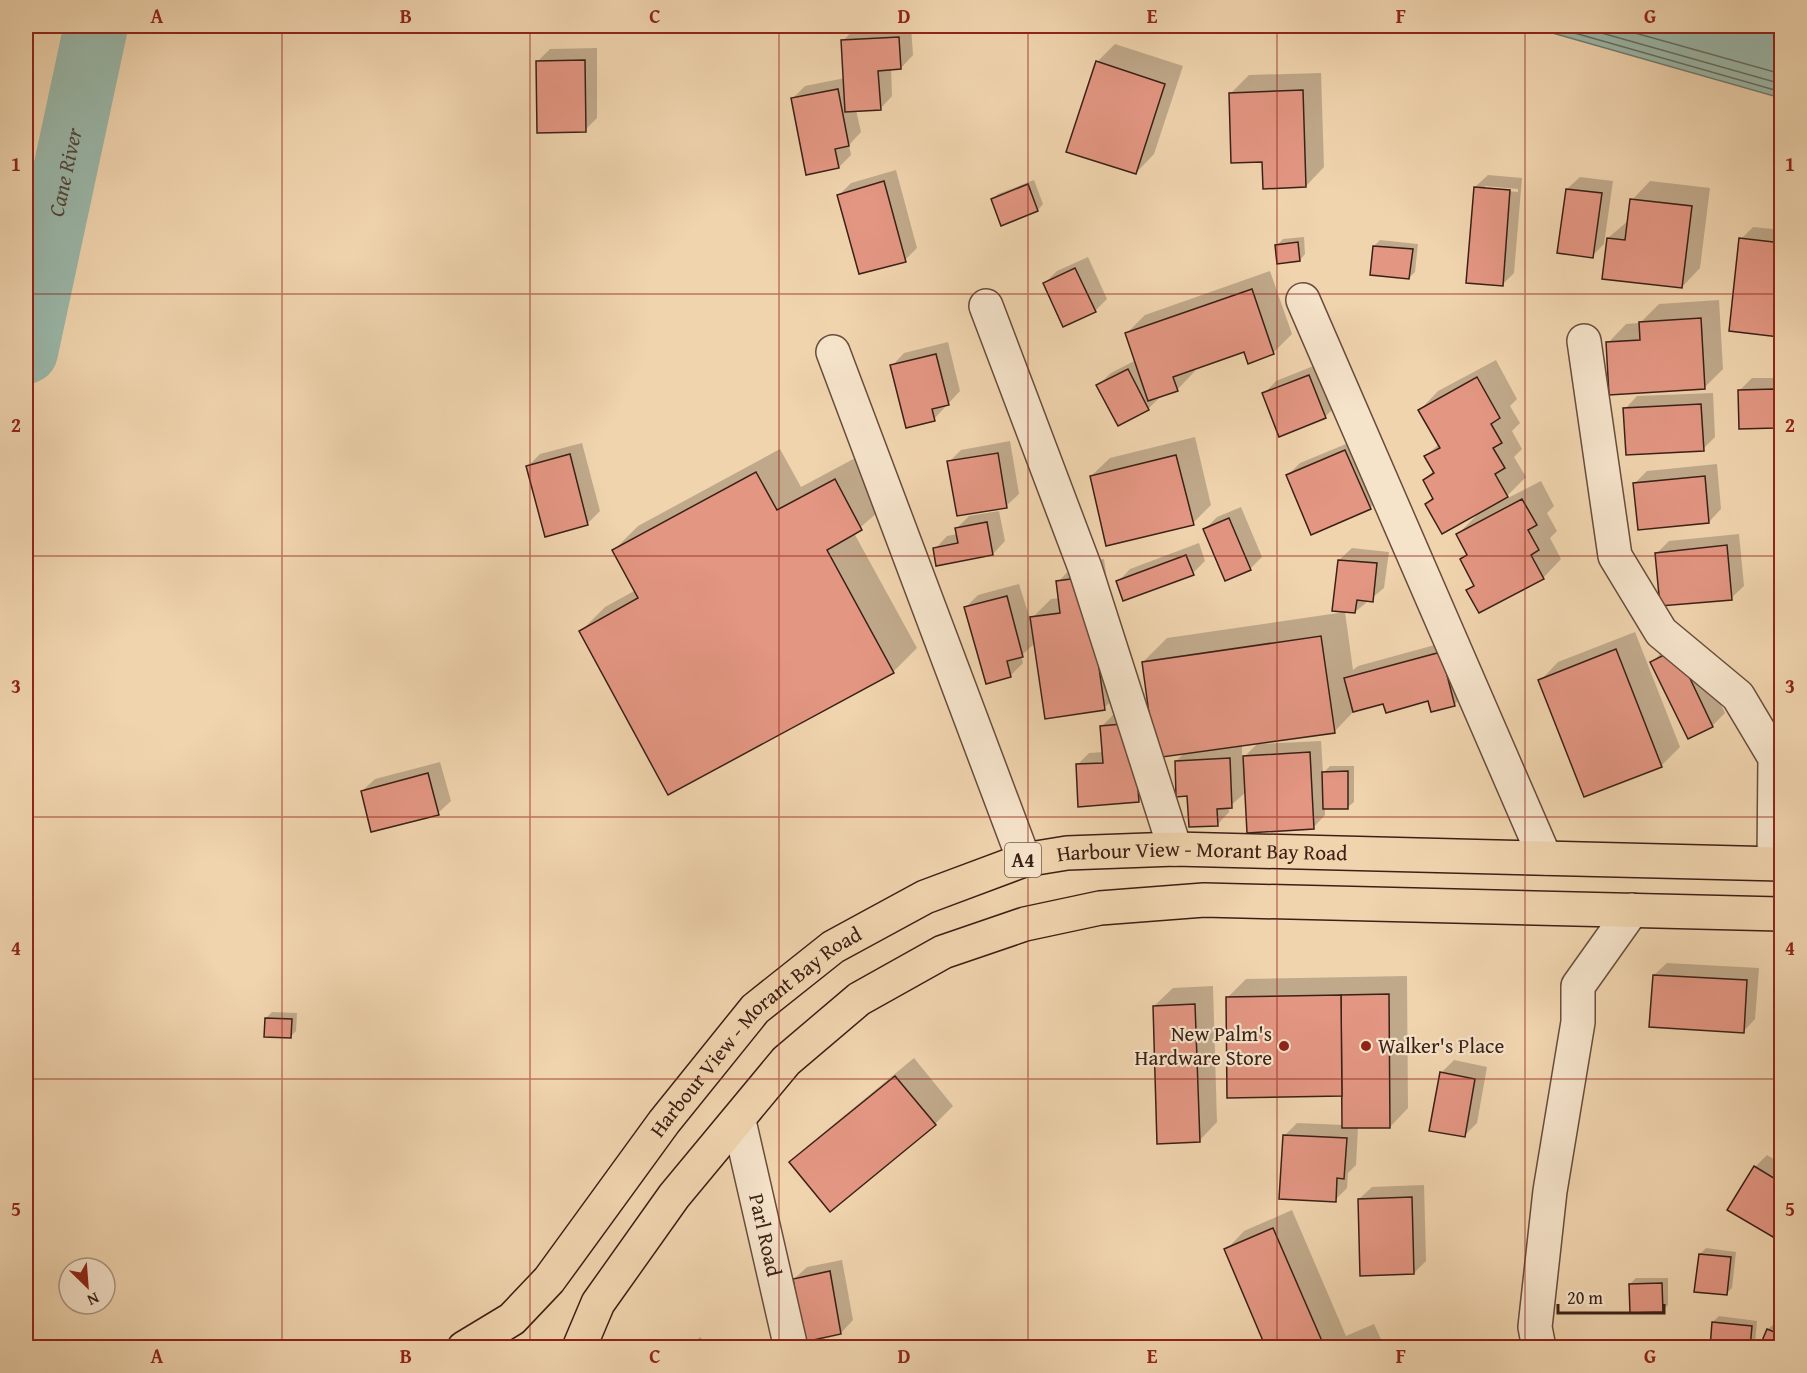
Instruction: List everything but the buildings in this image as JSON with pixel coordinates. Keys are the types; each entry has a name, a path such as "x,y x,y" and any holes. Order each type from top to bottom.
{"highway":[{"name":"Harbour View - Morant Bay Road","path":"464,1347 512,1319 549,1280 664,1122 755,1010 843,941 925,897 1024,860 1067,853 1175,849 1778,863"},
{"name":"Harbour View - Morant Bay Road","path":"579,1347 598,1303 674,1196 739,1121 786,1061 859,999 943,952 1025,924 1100,908 1204,900 1782,914"}],"street":[{"path":"1303,300 1545,858"},
{"path":"986,306 1085,568 1175,849"},
{"path":"1584,341 1615,556 1661,632 1738,696 1775,758 1778,863"},
{"path":"833,352 1024,860"},
{"path":"1539,1347 1535,1327 1536,1316 1550,1191 1578,1023 1578,986 1632,910"},
{"name":"Parl Road","path":"739,1121 791,1347"}],"water":[{"path":"1528,26 1781,26 1781,98"}],"waterway":[{"name":"Cane River","path":"26,352 96,26"}],"place":[{"name":"New Palm's Hardware Store","path":"1284,1046"},
{"name":"Walker's Place","path":"1366,1046"}]}
